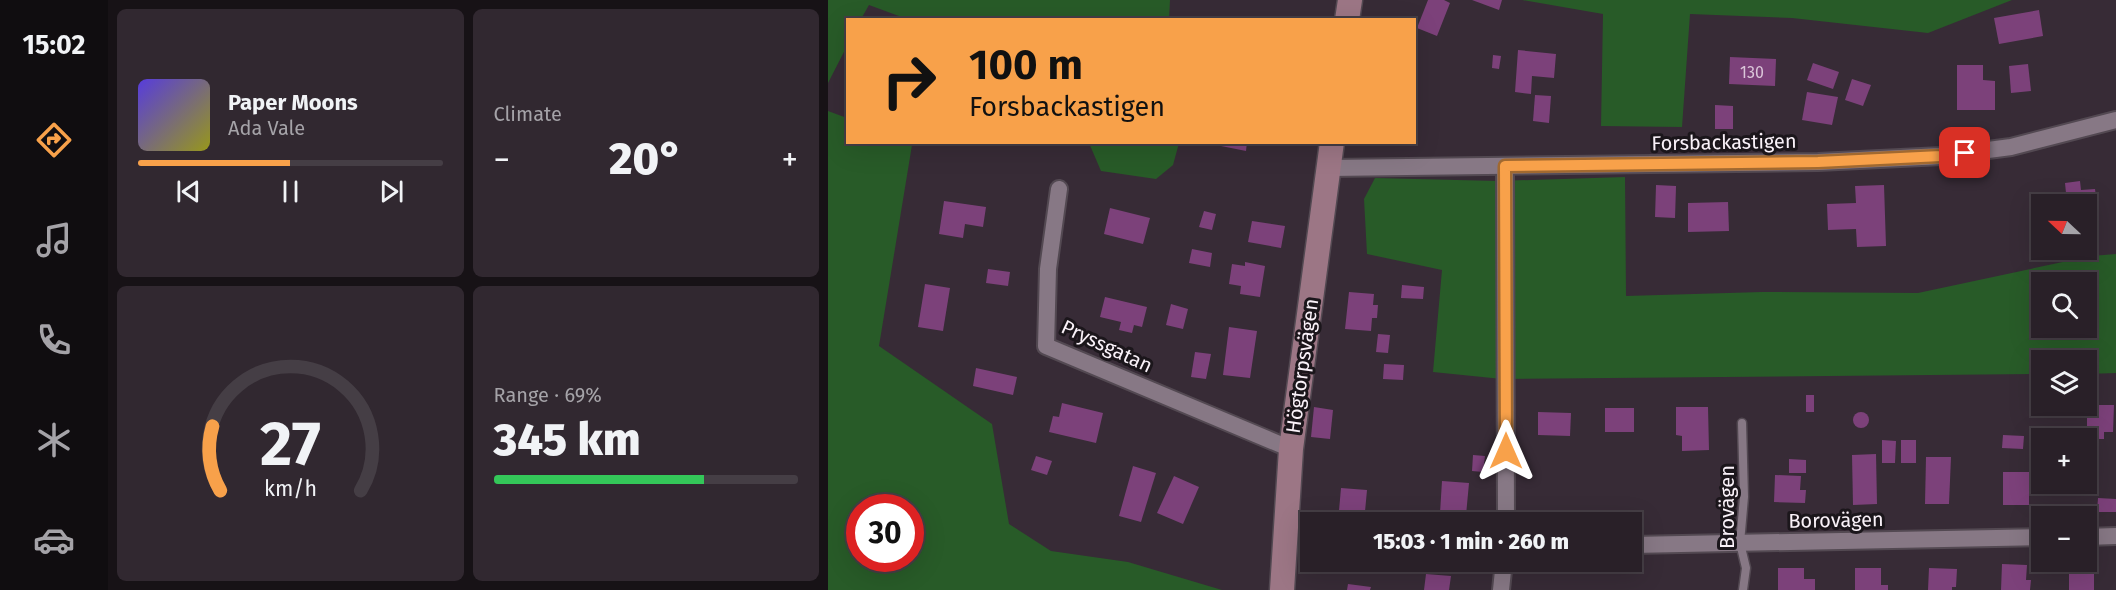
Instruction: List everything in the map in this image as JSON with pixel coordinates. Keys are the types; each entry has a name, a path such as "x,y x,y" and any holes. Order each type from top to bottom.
{"street":[{"path":"1347,18 1350,0"},
{"name":"Forsbackastigen","path":"1329,168 1818,162 1941,156 2011,147 2116,120"},
{"name":"Högtorpsvägen","path":"1282,590 1291,449 1332,144"},
{"path":"1505,166 1506,512"},
{"name":"Pryssgatan","path":"1059,189 1048,269 1046,346 1291,449"},
{"path":"2097,537 2116,536"},
{"name":"Borovägen","path":"1642,545 2031,537"},
{"path":"1501,590 1503,572"}],"lane":[{"name":"Brovägen","path":"1742,423 1744,497 1740,543 1746,568 1743,590"}],"green space":[{"path":"828,0 1170,0 1169,18 904,18 869,5 862,18 846,18 846,48 828,83"},
{"path":"1522,0 2012,0 1928,33 1792,18 1690,14 1682,127 1601,126 1603,14"},
{"path":"828,111 846,118 846,144 912,145 879,346 992,424 1009,524 1051,551 1128,562 1222,590 828,590"},
{"path":"1089,144 1179,144 1173,165 1156,179 1101,171"},
{"path":"1625,177 1626,296 1762,292 1918,293 2072,260 2097,260 2097,256 2116,254 2116,373 2097,374 2097,350 2031,350 2031,374 1502,379 1433,372 1442,270 1367,254 1364,199 1375,178 1498,181"}],"building":[{"path":"1428,0 1444,0 1450,3 1437,36 1417,28"},
{"path":"1472,0 1502,0 1499,10"},
{"path":"2039,10 2043,36 1999,44 1994,18"},
{"path":"1518,50 1556,54 1554,78 1532,76 1531,94 1515,92"},
{"path":"1493,55 1501,56 1499,69 1492,68"},
{"path":"1730,57 1776,59 1775,86 1729,84"},
{"path":"1813,63 1839,72 1833,89 1807,80"},
{"path":"2028,64 2031,91 2011,93 2009,66"},
{"path":"1957,65 1983,65 1983,80 1995,81 1995,110 1957,110"},
{"path":"1852,79 1871,85 1863,106 1845,100"},
{"path":"1807,92 1838,97 1832,125 1802,120"},
{"path":"1535,95 1551,96 1549,123 1533,121"},
{"path":"1715,105 1733,106 1733,129 1715,129"},
{"path":"1221,144 1247,144 1246,151 1221,146"},
{"path":"2080,181 2081,190 2095,189 2096,194 2060,194 2066,193 2065,183"},
{"path":"1656,185 1676,186 1675,218 1655,217"},
{"path":"1884,185 1886,246 1857,247 1856,229 1828,230 1827,204 1856,203 1855,186"},
{"path":"944,201 986,207 983,227 965,224 963,238 939,234"},
{"path":"1728,202 1729,231 1688,232 1688,203"},
{"path":"1110,208 1150,218 1143,244 1104,234"},
{"path":"1204,211 1216,214 1212,230 1199,227"},
{"path":"1252,221 1285,226 1281,248 1248,242"},
{"path":"1192,249 1212,253 1210,267 1189,263"},
{"path":"1245,262 1265,266 1260,297 1240,294 1241,286 1229,284 1232,264 1245,266"},
{"path":"988,269 1010,272 1008,286 986,283"},
{"path":"925,284 950,288 943,331 918,327"},
{"path":"1402,285 1424,287 1423,299 1401,298"},
{"path":"1349,292 1374,294 1373,305 1378,305 1377,318 1372,318 1371,331 1345,329"},
{"path":"1105,297 1147,307 1142,327 1134,325 1132,333 1119,330 1121,322 1100,317"},
{"path":"1171,304 1188,309 1183,329 1166,325"},
{"path":"1229,327 1257,331 1250,378 1223,375"},
{"path":"1378,334 1390,335 1388,353 1376,352"},
{"path":"1195,352 1211,354 1206,379 1191,377"},
{"path":"1384,364 1404,365 1403,380 1383,379"},
{"path":"976,368 1017,377 1013,395 973,386"},
{"path":"1806,395 1814,395 1814,412 1806,412"},
{"path":"1062,403 1103,413 1096,443 1049,432 1053,416 1059,417"},
{"path":"2097,405 2114,405 2113,432 2104,432 2104,439 2097,439 2097,428 2087,428 2087,416 2097,416"},
{"path":"1314,407 1333,410 1330,439 1311,437"},
{"path":"1676,407 1708,407 1709,450 1682,451 1682,436 1676,435"},
{"path":"1605,408 1634,408 1634,432 1605,432"},
{"path":"1538,412 1571,413 1570,436 1538,435"},
{"path":"1858,412 1864,412 1869,420 1867,426 1858,428 1853,423 1853,417"},
{"path":"2003,435 2024,436 2023,449 2002,448"},
{"path":"1882,440 1896,441 1895,463 1882,463"},
{"path":"1901,440 1916,440 1916,463 1901,463"},
{"path":"1876,454 1877,504 1853,505 1852,455"},
{"path":"1473,455 1485,456 1483,472 1472,471"},
{"path":"1036,456 1052,461 1047,475 1031,470"},
{"path":"1926,457 1951,457 1949,504 1925,504"},
{"path":"1789,459 1806,460 1806,473 1789,473"},
{"path":"1133,466 1156,473 1141,522 1119,516"},
{"path":"2003,472 2029,472 2029,505 2003,505"},
{"path":"1775,475 1801,476 1800,490 1806,490 1805,503 1774,502"},
{"path":"1174,476 1199,487 1183,524 1157,513"},
{"path":"1442,481 1469,483 1466,512 1440,512"},
{"path":"1341,488 1367,490 1365,512 1339,512"},
{"path":"2098,498 2116,499 2116,512 2097,512"},
{"path":"2002,564 2027,565 2026,580 2031,580 2030,590 2001,590"},
{"path":"1778,568 1804,568 1804,579 1815,579 1815,590 1778,590"},
{"path":"1855,568 1881,568 1881,585 1888,585 1888,590 1855,590"},
{"path":"1929,568 1957,569 1956,587 1952,587 1952,590 1928,590"},
{"path":"2069,572 2094,572 2094,590 2069,590"},
{"path":"1426,574 1451,576 1449,590 1424,590"},
{"path":"1348,584 1371,587 1370,590 1347,590"}],"route":[{"path":"1506,451 1505,166 1818,162 1965,153"}]}
